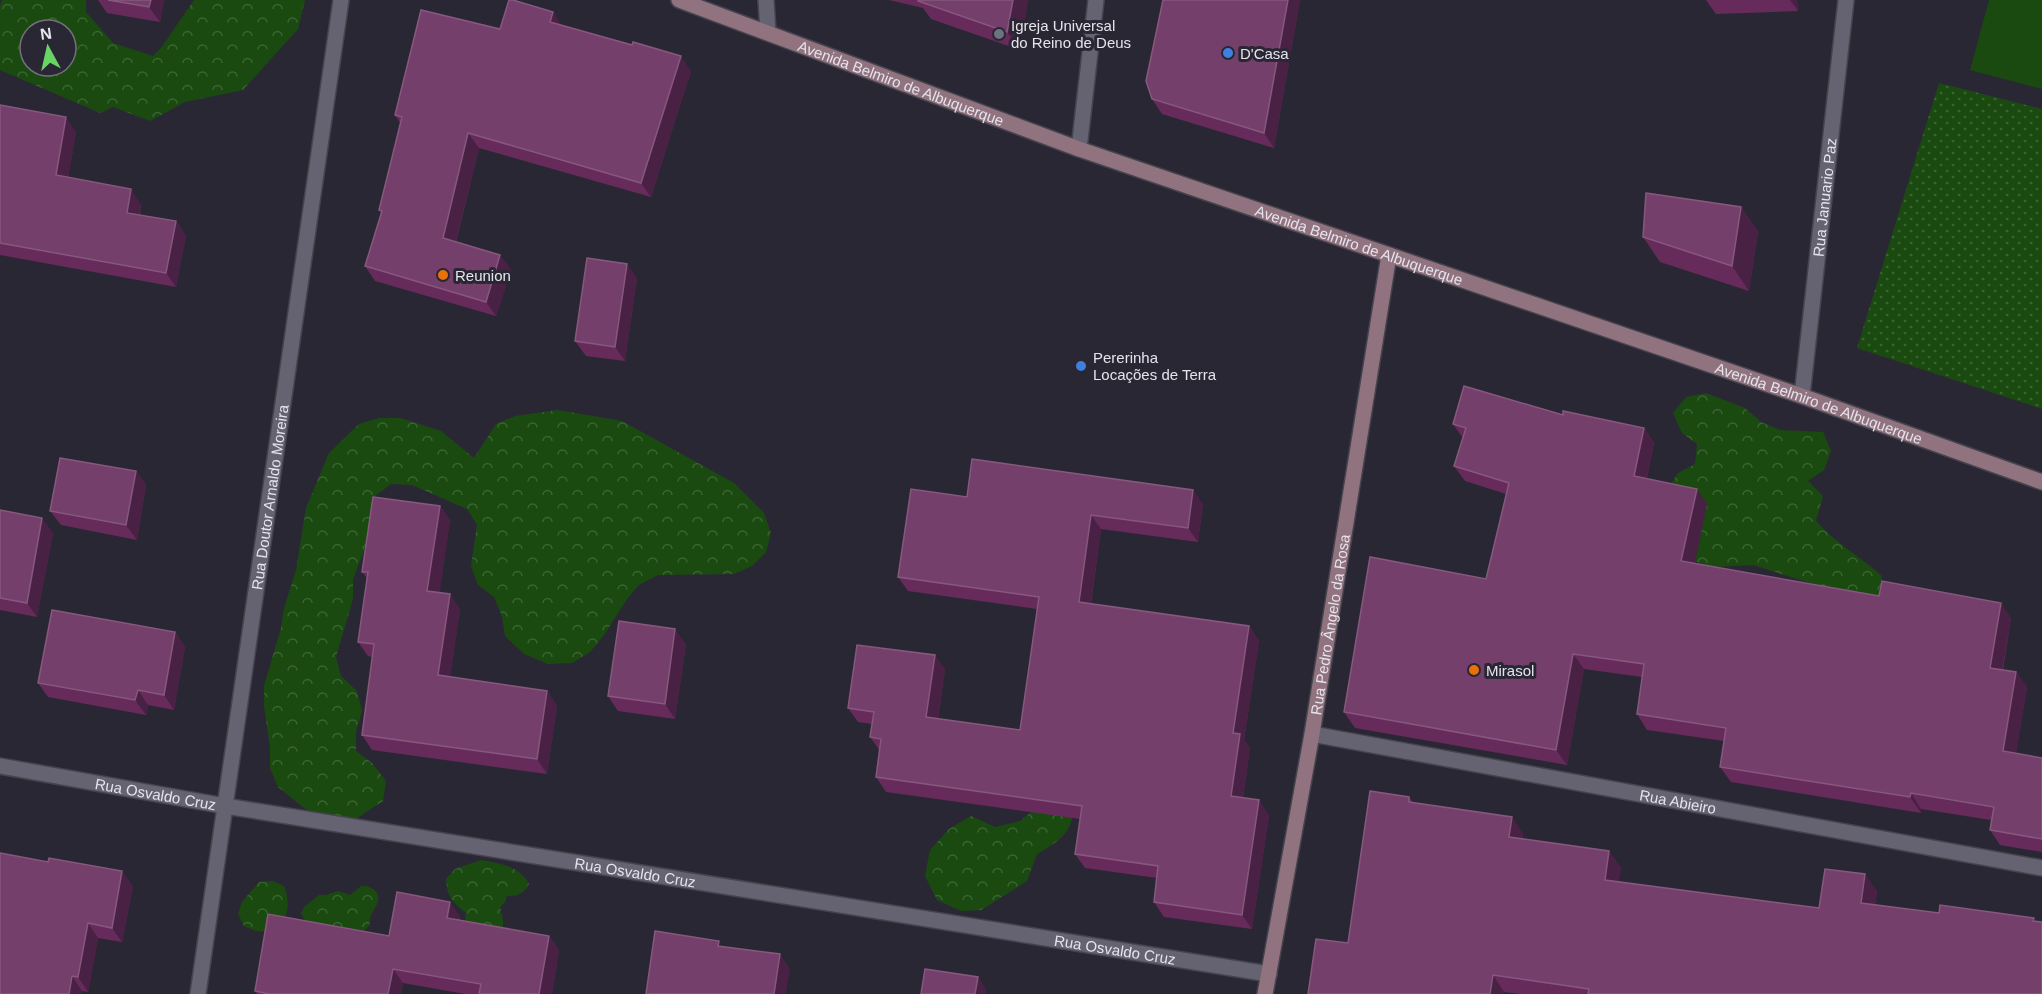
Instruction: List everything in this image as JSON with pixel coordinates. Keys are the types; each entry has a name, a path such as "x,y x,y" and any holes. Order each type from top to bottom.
{"main road":[{"name":"Avenida Belmiro de Albuquerque","path":"679,0 1079,149 1802,396 2042,482"},
{"name":"Rua Pedro Ângelo da Rosa","path":"1265,994 1312,734 1389,255"}],"street":[{"name":"Rua Doutor Arnaldo Moreira","path":"198,994 341,0"},
{"path":"766,0 768,32"},
{"path":"1079,149 1096,0"},
{"name":"Rua Januario Paz","path":"1802,396 1846,0"},
{"name":"Rua Abieiro","path":"1312,734 2042,868"},
{"name":"Rua Osvaldo Cruz","path":"0,766 225,806 1269,974"}],"green space":[{"path":"2,0 86,0 86,12 113,43 153,56 194,0 305,0 298,29 243,90 185,102 150,121 113,107 100,113 19,78 78,78 78,18 18,18 18,78 0,70 0,6"},
{"path":"1989,0 2042,0 2042,89 1970,70"},
{"path":"1939,83 2042,109 2042,409 1857,348"},
{"path":"1706,393 1745,408 1761,422 1780,430 1823,432 1831,451 1824,470 1808,481 1823,496 1816,521 1831,536 1882,576 1878,617 1829,589 1753,565 1713,567 1694,561 1666,492 1678,473 1695,464 1697,444 1682,433 1673,413 1686,397"},
{"path":"558,410 622,421 734,483 764,513 771,533 766,552 752,566 734,574 658,575 639,585 590,652 572,663 548,664 524,654 505,636 502,616 494,597 478,585 471,566 477,525 467,509 412,485 391,484 375,496 367,543 353,579 353,599 336,657 341,676 357,691 362,711 356,731 356,751 372,763 386,781 383,801 348,824 309,812 278,787 270,768 264,686 296,570 306,508 329,453 359,424 379,418 400,418 441,431 474,458 496,424 515,416"},
{"path":"1074,803 1068,829 1059,840 1037,854 1027,881 981,910 961,911 937,900 925,876 930,850 949,829 971,816 995,827 1020,821 1040,805"},
{"path":"481,860 514,869 529,884 520,894 507,896 500,907 503,934 466,932 465,912 449,894 446,879 455,869"},
{"path":"273,881 284,886 287,894 285,918 281,924 268,931 256,931 244,926 238,914 242,902 259,882"},
{"path":"361,886 373,889 378,901 370,918 370,925 361,934 310,930 301,913 304,907 319,895 338,891 350,895"}],"building":[{"path":"108,0 151,0 149,7"},
{"path":"509,0 553,12 550,22 681,56 641,183 468,133 443,238 500,255 486,302 365,266 382,211 379,210 402,117 395,115 421,10 500,29"},
{"path":"919,0 1013,0 1007,32"},
{"name":"D'Casa","path":"1163,0 1288,0 1264,133 1152,99 1146,81"},
{"path":"0,105 66,117 56,175 131,189 127,213 176,221 166,273 0,243"},
{"path":"1646,193 1741,207 1732,266 1643,237"},
{"path":"587,258 627,264 615,347 575,341"},
{"path":"1464,386 1563,415 1563,411 1644,428 1634,476 1697,489 1681,561 1879,596 1882,581 2001,603 1990,668 2016,672 2003,751 2042,758 2042,839 1990,830 1994,807 1911,793 1910,797 1720,767 1726,728 1637,714 1644,664 1573,654 1556,750 1344,712 1370,557 1486,579 1509,483 1454,466 1466,428 1453,424"},
{"path":"60,458 136,471 126,525 50,511"},
{"path":"972,459 1193,490 1188,528 1091,515 1079,602 1249,626 1233,733 1240,734 1231,796 1259,800 1242,915 1154,902 1158,866 1075,854 1082,806 876,777 881,739 870,737 874,712 848,708 857,645 935,655 926,717 1020,730 1039,597 898,577 911,489 967,497"},
{"path":"373,497 440,506 427,591 450,594 438,675 547,691 537,759 362,735 374,644 358,642 368,572 362,572"},
{"path":"0,510 42,518 27,603 0,598"},
{"path":"52,610 175,632 164,695 138,690 135,700 38,683"},
{"path":"619,621 675,629 665,704 608,696"},
{"path":"1370,791 1409,797 1409,802 1512,817 1509,837 1609,851 1605,880 1819,908 1825,869 1865,874 1861,903 1939,913 1940,905 2034,918 2033,921 2042,922 2042,994 1588,994 1589,989 1493,975 1490,994 1308,994 1316,939 1348,943"},
{"path":"0,853 48,862 49,858 122,871 112,928 88,923 78,977 72,976 69,994 0,994"},
{"path":"397,892 450,902 447,918 549,936 539,994 479,994 481,984 393,969 388,994 269,994 255,991 268,914 389,936"},
{"path":"655,931 719,941 718,946 780,954 774,994 646,994"},
{"path":"925,969 978,977 975,994 921,994"}],"place":[{"name":"Igreja Universal do Reino de Deus","path":"999,34"},
{"name":"D'Casa","path":"1228,53"},
{"name":"Reunion","path":"443,275"},
{"name":"Pererinha Locações de Terra","path":"1081,366"},
{"name":"Mirasol","path":"1474,670"}]}
